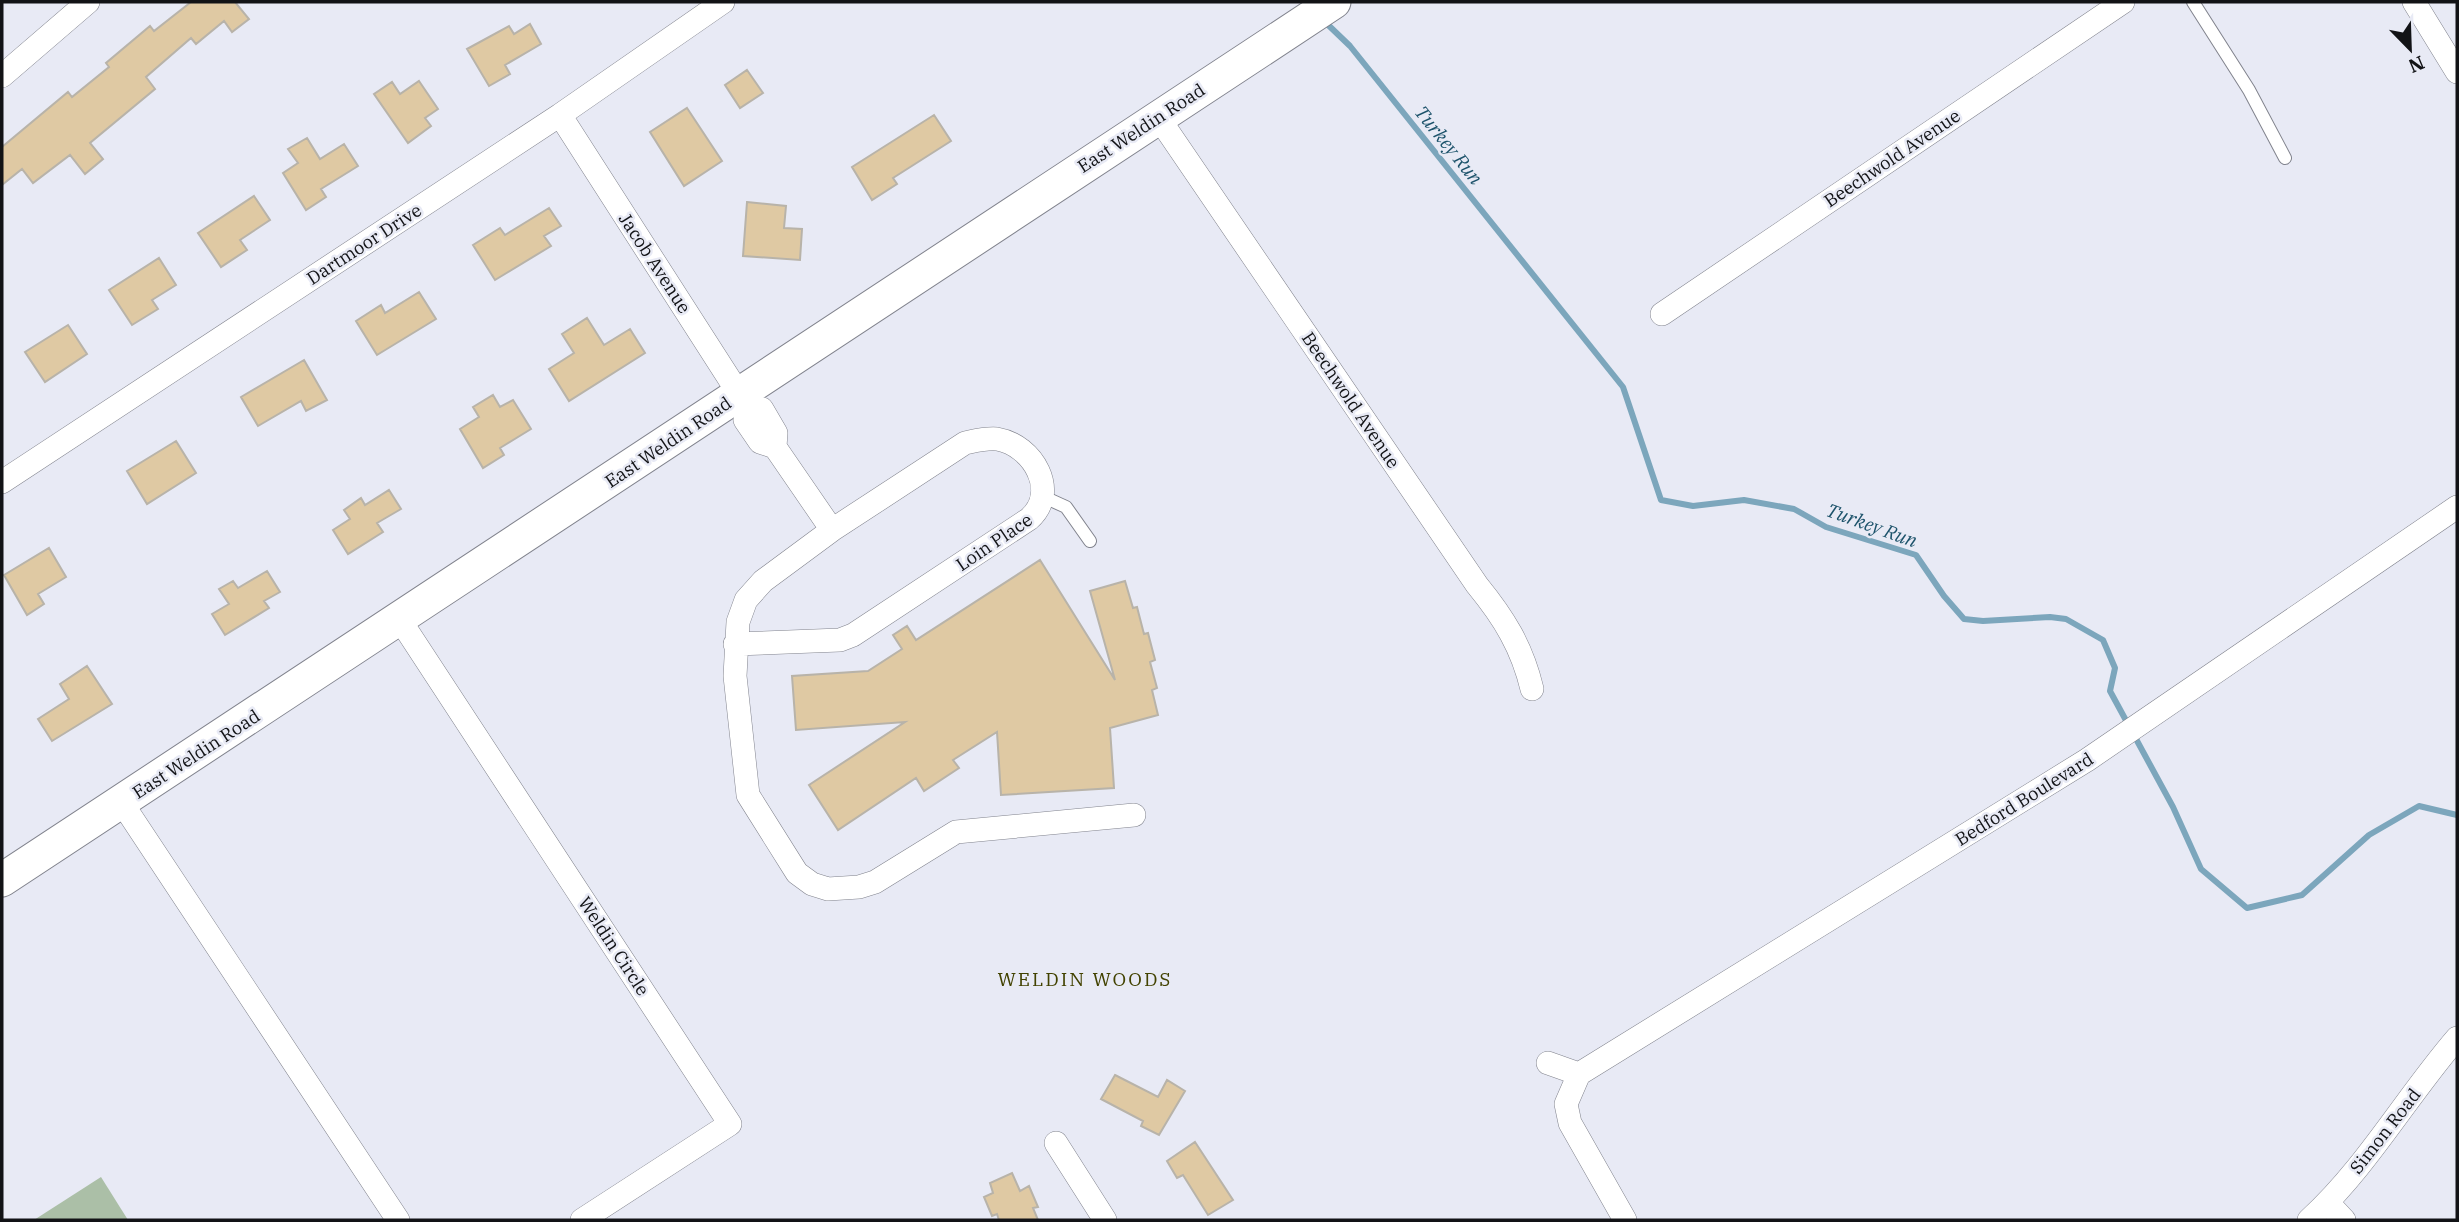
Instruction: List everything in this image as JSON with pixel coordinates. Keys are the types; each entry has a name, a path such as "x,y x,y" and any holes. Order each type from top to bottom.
{"street":[{"path":"2,76 88,2"},
{"name":"Dartmoor Drive","path":"2,482 560,116 723,2"},
{"name":"East Weldin Road","path":"2,880 400,620 744,403 1158,117 1334,2"},
{"name":"Beechwold Avenue","path":"1662,314 2123,2"},
{"path":"2414,2 2457,72"},
{"name":"Jacob Avenue","path":"560,116 744,403 762,409 776,433 775,447 832,530"},
{"name":"Beechwold Avenue","path":"1158,117 1470,573 1507,621 1523,658 1532,689"},
{"name":"Loin Place","path":"735,644 840,640 853,635 1029,519 1040,510 1044,497 1043,482 1027,456 1013,444 998,439 965,443 832,530 763,581 747,600 738,622 735,644 735,676 748,796 797,873 812,884 841,890 875,882 956,832 1134,815"},
{"name":"Bedford Boulevard","path":"1579,1074 2114,743 2457,507"},
{"name":"Weldin Circle","path":"400,620 730,1124 582,1220"},
{"path":"122,803 398,1220"},
{"name":"Simon Road","path":"2309,1220 2328,1203 2387,1131 2457,1038"},
{"path":"1548,1063 1579,1074 1566,1104 1570,1123 1625,1220"},
{"path":"1056,1143 1105,1220"},
{"path":"2328,1203 2344,1220"}],"lane":[{"path":"2193,2 2249,90 2285,158"},
{"path":"1044,497 1066,507 1090,541"}],"green space":[{"path":"101,1177 128,1220 34,1220"}],"building":[{"path":"191,2 235,2 249,19 232,32 224,21 196,44 191,38 146,77 155,89 90,143 103,159 85,174 70,155 33,183 22,169 2,185 2,147 68,92 72,97 109,67 106,63 150,26 154,31"},
{"path":"530,24 541,44 505,65 510,74 489,86 467,49 509,26 514,34"},
{"path":"747,70 763,93 740,108 725,85"},
{"path":"419,81 438,109 425,118 431,126 408,143 374,94 392,82 400,94"},
{"path":"687,108 722,161 684,186 650,132"},
{"path":"934,115 951,141 893,178 897,184 872,200 852,167"},
{"path":"307,138 320,159 344,144 358,166 321,189 326,197 306,210 283,173 298,163 288,149"},
{"path":"254,196 270,220 240,240 247,250 221,267 198,233"},
{"path":"747,202 786,206 784,228 802,229 800,260 743,256"},
{"path":"549,208 561,226 544,236 551,246 495,280 473,245 500,228 505,235"},
{"path":"159,258 176,285 152,300 158,309 132,325 109,290"},
{"path":"419,292 436,319 377,355 356,321 381,305 385,313"},
{"path":"587,318 604,345 630,329 645,353 569,401 549,369 574,353 562,334"},
{"path":"68,325 87,354 45,382 25,352"},
{"path":"304,360 327,400 306,411 301,401 258,426 241,397"},
{"path":"493,395 500,407 513,400 531,429 500,448 504,455 483,468 460,429 479,417 473,407"},
{"path":"176,441 196,473 147,504 127,471"},
{"path":"389,490 401,509 377,523 383,532 348,554 333,530 350,519 344,510 361,498 365,505"},
{"path":"49,548 66,577 38,594 44,604 27,615 4,575"},
{"path":"1040,560 1115,680 1090,591 1125,581 1133,608 1137,607 1144,634 1148,633 1155,660 1150,662 1157,688 1152,690 1158,715 1110,728 1114,788 1001,795 997,732 953,760 959,768 924,791 916,778 838,830 809,785 905,722 796,730 792,676 868,671 902,649 893,635 907,626 916,640"},
{"path":"267,571 280,592 264,601 269,608 225,635 212,614 229,604 219,589 233,581 238,588"},
{"path":"87,666 112,704 52,741 38,719 69,699 60,684"},
{"path":"1115,1075 1158,1097 1167,1080 1185,1091 1159,1135 1141,1126 1143,1121 1101,1099"},
{"path":"1195,1142 1233,1200 1208,1215 1183,1175 1177,1178 1167,1161"},
{"path":"1012,1173 1020,1191 1029,1186 1038,1207 1033,1208 1038,1220 999,1220 997,1214 992,1216 984,1197 993,1193 990,1183"}],"waterway":[{"name":"Turkey Run","path":"1324,21 1350,46 1623,387 1661,500 1693,506 1744,500 1794,509 1826,527 1916,555 1944,596 1964,619 2066,619 2103,640 2115,668 2110,691 2173,807 2201,869 2247,908 2302,895 2369,835 2419,806 2457,815"}],"district":[{"name":"WELDIN WOODS","path":"1085,979"}]}
